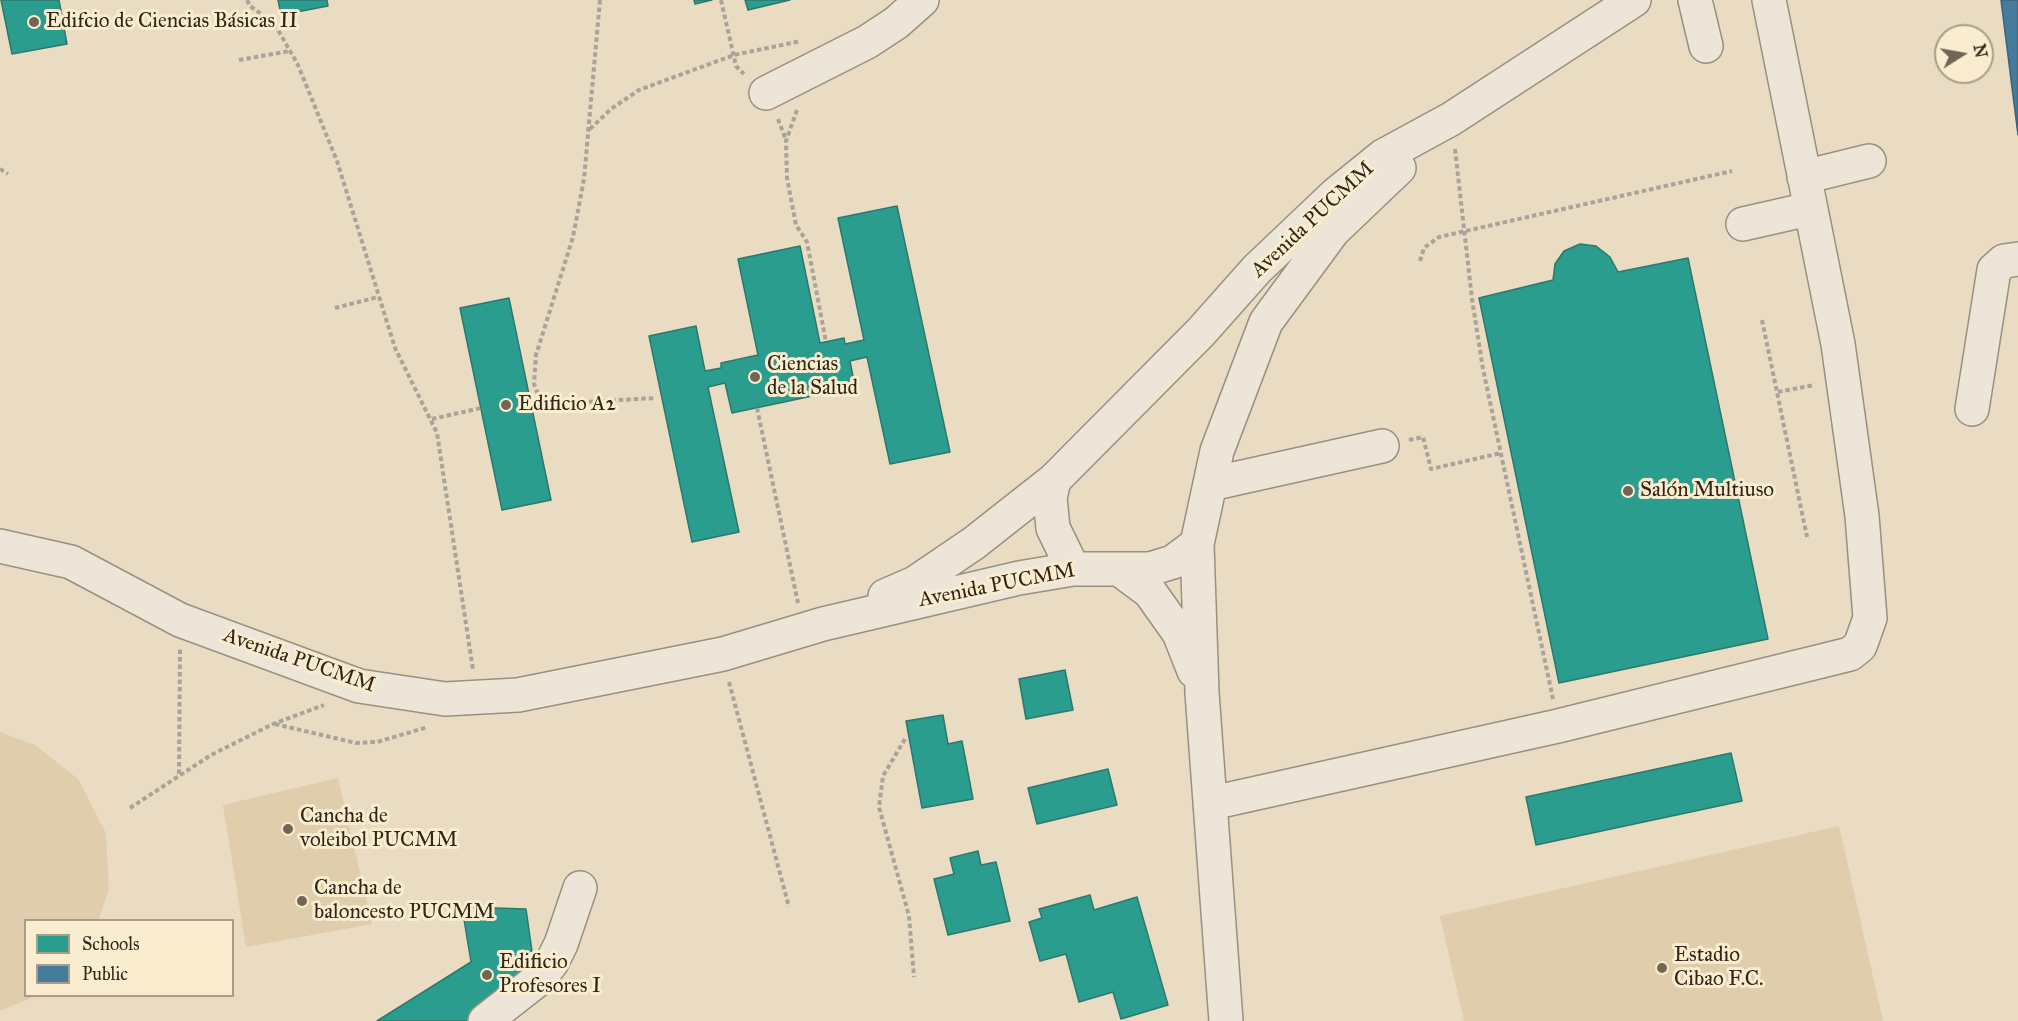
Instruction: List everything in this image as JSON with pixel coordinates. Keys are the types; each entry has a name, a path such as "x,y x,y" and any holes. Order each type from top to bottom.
{"street":[{"path":"766,93 867,42 896,23 922,0"},
{"name":"Avenida PUCMM","path":"814,627 915,583 974,543 1054,480 1201,332 1257,268 1336,194 1383,156 1451,119 1634,0"},
{"path":"1695,0 1706,46"},
{"path":"1212,803 1558,726 1850,654 1860,646 1870,618 1862,516 1838,344 1768,0"},
{"name":"Avenida PUCMM","path":"0,546 71,562 180,620 359,686 445,699 518,695 723,654 814,627 1019,578 1073,568 1150,569 1173,562 1197,544 1217,451 1266,322 1333,231 1451,119"},
{"path":"1804,177 1869,161"},
{"path":"1743,224 1809,209"},
{"path":"1972,409 1994,270 2004,261 2018,259"},
{"path":"1211,484 1383,446"},
{"path":"1054,480 1050,498 1053,528 1073,568"},
{"path":"1197,544 1202,693 1212,803 1226,1021"},
{"path":"1119,568 1150,592 1179,633 1202,693"},
{"path":"485,1021 540,978 552,962 561,944 580,888"}],"path":[{"path":"247,0 250,6 274,23 290,51 317,110 337,161 395,348 432,420 442,467 476,697"},
{"path":"600,0 590,129 573,237 536,355 534,384 539,397 549,404 656,398"},
{"path":"590,129 611,109 639,90 734,56 752,54 810,38"},
{"path":"239,60 290,51"},
{"path":"798,108 786,141 787,178 796,225 807,242 826,342"},
{"path":"1451,119 1472,299 1501,453 1558,726"},
{"path":"0,169 8,174"},
{"path":"1420,261 1424,248 1431,241 1732,171"},
{"path":"335,308 378,297"},
{"path":"1762,321 1807,537"},
{"path":"432,420 481,408"},
{"path":"758,408 814,627"},
{"path":"1383,446 1423,437 1431,469 1501,453"},
{"path":"179,775 180,638"},
{"path":"727,673 789,907"},
{"path":"130,808 211,755 273,723 336,700 359,686"},
{"path":"273,723 356,743 388,740 437,724"},
{"path":"905,739 883,776 879,807 909,916 914,977"}],"shaded area":[{"path":"0,732 35,745 78,779 106,833 109,890 98,919 24,919 24,997 34,997 0,1011"},
{"path":"338,778 372,924 246,947 223,805"},
{"name":"Estadio Cibao F.C.","path":"1839,826 1883,1021 1464,1021 1440,916"}],"building: Schools":[{"name":"Edifcio de Ciencias Básicas II","path":"1,0 59,0 67,44 12,54"},
{"path":"278,0 327,0 328,6 281,15"},
{"path":"694,0 712,0 695,4"},
{"path":"745,0 790,0 748,10"},
{"name":"Ciencias de la Salud","path":"897,206 950,452 890,464 867,357 850,361 855,387 732,413 725,383 708,387 739,532 692,542 649,336 696,326 705,371 721,368 721,363 758,355 738,259 800,246 820,343 844,338 845,344 864,340 838,218"},
{"name":"Salón Multiuso","path":"1580,244 1596,246 1610,257 1618,272 1688,258 1768,639 1559,683 1479,298 1553,280 1555,264 1564,251"},
{"name":"Edificio A2","path":"509,298 551,500 502,510 460,308"},
{"path":"1065,670 1073,710 1026,719 1019,679"},
{"path":"943,715 948,744 962,741 973,799 922,808 906,721"},
{"path":"1731,753 1742,801 1536,845 1526,797"},
{"path":"1108,769 1117,805 1037,824 1028,788"},
{"path":"978,851 981,865 996,862 1010,921 948,935 934,879 954,874 950,858"},
{"path":"1090,895 1094,910 1137,897 1168,1005 1121,1019 1113,992 1079,1002 1066,954 1040,961 1029,922 1042,918 1039,909"},
{"name":"Edificio Profesores I","path":"462,907 526,909 532,951 522,955 526,988 476,1021 377,1021 471,962"}],"building: Public":[{"path":"2001,0 2018,0 2018,135"}],"place":[{"name":"Edifcio de Ciencias Básicas II","path":"34,22"},
{"name":"Ciencias de la Salud","path":"755,377"},
{"name":"Edificio A2","path":"506,405"},
{"name":"Salón Multiuso","path":"1628,491"},
{"name":"Cancha de voleibol PUCMM","path":"288,829"},
{"name":"Cancha de baloncesto PUCMM","path":"302,901"},
{"name":"Estadio Cibao F.C.","path":"1662,968"},
{"name":"Edificio Profesores I","path":"487,975"}]}
